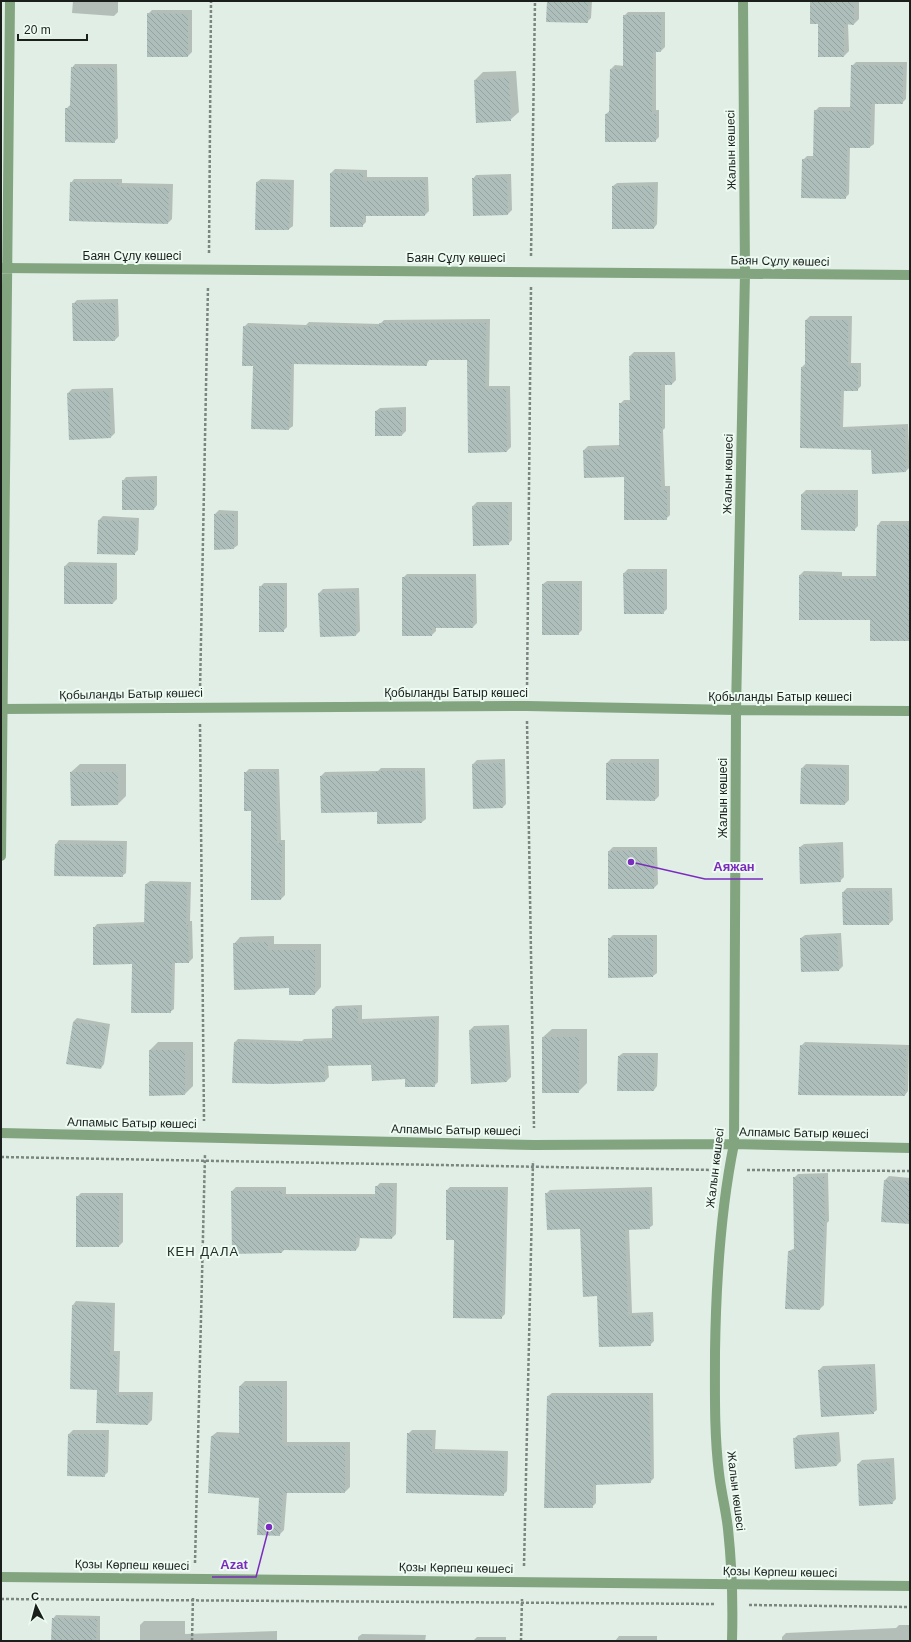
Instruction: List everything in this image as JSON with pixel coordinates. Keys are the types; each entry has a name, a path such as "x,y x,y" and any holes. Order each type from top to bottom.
{"street":[{"path":"1,856 4,268 10,1"},
{"name":"Жалын көшесі","path":"732,1641 732,1584 728,1529 719,1472 715,1391 716,1320 720,1234 734,1144 736,710 745,273 743,1"},
{"name":"Баян Сұлу көшесі","path":"4,268 910,275"},
{"name":"Қобыланды Батыр көшесі","path":"2,709 200,706 526,706 736,710 910,711"},
{"name":"Алпамыс Батыр көшесі","path":"1,1133 534,1145 734,1144 910,1148"},
{"name":"Қозы Көрпеш көшесі","path":"1,1577 910,1586"}],"path":[{"path":"192,1641 206,1161 204,1138 200,706 209,270 211,1"},
{"path":"521,1641 521,1603 524,1582 532,1167 534,1145 526,706 535,1"},
{"path":"1,1157 532,1167 910,1171"},
{"path":"1,1600 733,1604 910,1607"}],"building":[{"path":"547,1 588,1 588,23 546,22"},
{"path":"810,1 854,1 854,25 844,24 844,57 818,57 818,24 810,24"},
{"path":"147,13 188,14 188,57 147,57"},
{"path":"623,15 661,15 661,52 653,52 652,114 656,114 656,142 605,142 605,114 609,114 610,69 623,69"},
{"path":"851,65 903,66 903,104 871,104 870,148 847,148 846,199 801,198 802,159 813,159 814,110 850,111"},
{"path":"71,67 114,68 115,143 65,142 65,108 70,108"},
{"path":"509,78 511,121 476,123 474,80"},
{"path":"330,173 363,173 363,181 425,180 425,216 363,216 363,227 330,227"},
{"path":"507,177 508,215 473,216 472,178"},
{"path":"70,182 119,183 118,187 169,188 168,224 69,221"},
{"path":"256,182 291,183 289,230 255,230"},
{"path":"612,186 654,186 654,229 612,229"},
{"path":"72,303 115,303 115,341 73,341"},
{"path":"805,320 848,320 848,366 858,366 858,391 841,391 840,430 905,428 906,472 872,474 871,450 800,448 801,367 805,367"},
{"path":"379,323 486,323 485,389 506,389 507,452 468,453 467,360 427,360 427,366 291,364 289,430 251,429 253,366 242,366 243,326 304,329 304,326 379,327"},
{"path":"672,355 672,385 661,385 661,490 667,490 667,520 624,520 624,477 584,478 583,450 619,449 619,403 630,403 629,356"},
{"path":"109,391 111,438 69,440 67,393"},
{"path":"402,410 402,436 375,436 375,411"},
{"path":"122,480 154,480 154,510 122,510"},
{"path":"801,494 855,494 855,531 801,530"},
{"path":"508,505 509,545 473,546 472,506"},
{"path":"214,514 234,514 234,549 214,550"},
{"path":"98,520 136,521 135,555 97,554"},
{"path":"877,525 910,525 910,641 870,641 870,620 799,620 799,575 839,575 838,579 876,579"},
{"path":"64,566 114,566 113,604 64,604"},
{"path":"663,572 664,614 624,614 623,573"},
{"path":"402,577 473,577 473,628 432,628 432,636 402,636"},
{"path":"542,584 579,584 579,635 542,635"},
{"path":"259,586 284,586 284,632 259,632"},
{"path":"355,592 356,636 320,637 318,593"},
{"path":"502,763 503,808 473,809 472,764"},
{"path":"606,763 655,763 655,801 606,800"},
{"path":"801,768 846,768 845,805 800,804"},
{"path":"376,771 422,771 422,823 377,824 377,812 321,813 320,776 376,774"},
{"path":"70,772 118,772 118,805 71,806"},
{"path":"244,772 276,772 277,843 282,843 281,900 251,900 251,811 244,811"},
{"path":"55,844 123,845 123,877 54,876"},
{"path":"839,846 841,882 800,884 799,847"},
{"path":"654,850 654,889 608,889 608,851"},
{"path":"145,884 187,885 186,925 188,925 189,963 172,963 171,1013 131,1013 132,964 93,965 93,927 144,926"},
{"path":"889,891 889,925 843,925 842,892"},
{"path":"837,936 839,971 801,972 800,938"},
{"path":"608,938 653,938 653,977 608,978"},
{"path":"268,942 268,950 315,950 315,995 289,995 289,988 234,990 233,943"},
{"path":"358,1008 358,1023 435,1019 435,1087 405,1087 405,1079 372,1081 371,1065 324,1066 325,1082 272,1084 232,1083 234,1042 299,1044 299,1042 332,1041 332,1009"},
{"path":"73,1022 107,1027 101,1069 66,1064"},
{"path":"505,1028 507,1082 471,1084 469,1030"},
{"path":"542,1037 579,1037 579,1093 542,1093"},
{"path":"800,1045 906,1049 905,1096 798,1095"},
{"path":"149,1050 185,1050 185,1095 149,1096"},
{"path":"618,1056 654,1056 654,1091 617,1091"},
{"path":"793,1177 824,1177 825,1226 820,1310 785,1309 788,1251 794,1251"},
{"path":"884,1180 910,1181 910,1224 881,1222"},
{"path":"375,1186 393,1187 392,1239 356,1238 356,1251 282,1250 282,1253 232,1254 231,1191 282,1191 282,1197 375,1197"},
{"path":"446,1190 505,1190 502,1319 453,1318 454,1240 446,1240"},
{"path":"649,1191 650,1229 625,1230 628,1316 650,1315 651,1346 599,1347 597,1296 583,1297 580,1229 547,1230 545,1193"},
{"path":"76,1196 119,1196 119,1247 76,1247"},
{"path":"72,1305 112,1306 110,1355 117,1355 116,1395 149,1396 148,1425 96,1423 97,1390 70,1389"},
{"path":"871,1367 874,1414 821,1417 818,1370"},
{"path":"239,1386 282,1386 282,1446 345,1446 345,1493 283,1493 280,1536 257,1535 259,1498 208,1493 211,1436 239,1438"},
{"path":"547,1396 649,1396 651,1483 593,1485 593,1508 544,1508"},
{"path":"407,1433 432,1434 432,1453 504,1454 504,1496 406,1493"},
{"path":"68,1434 105,1434 105,1477 67,1476"},
{"path":"835,1436 837,1466 795,1469 793,1438"},
{"path":"890,1462 893,1504 859,1506 857,1464"},
{"path":"52,1618 97,1619 96,1641 51,1641"}],"place":[{"name":"Аяжан","path":"631,862"},
{"name":"Azat","path":"269,1527"}],"district":[{"name":"КЕН ДАЛА","path":"203,1251"}]}
